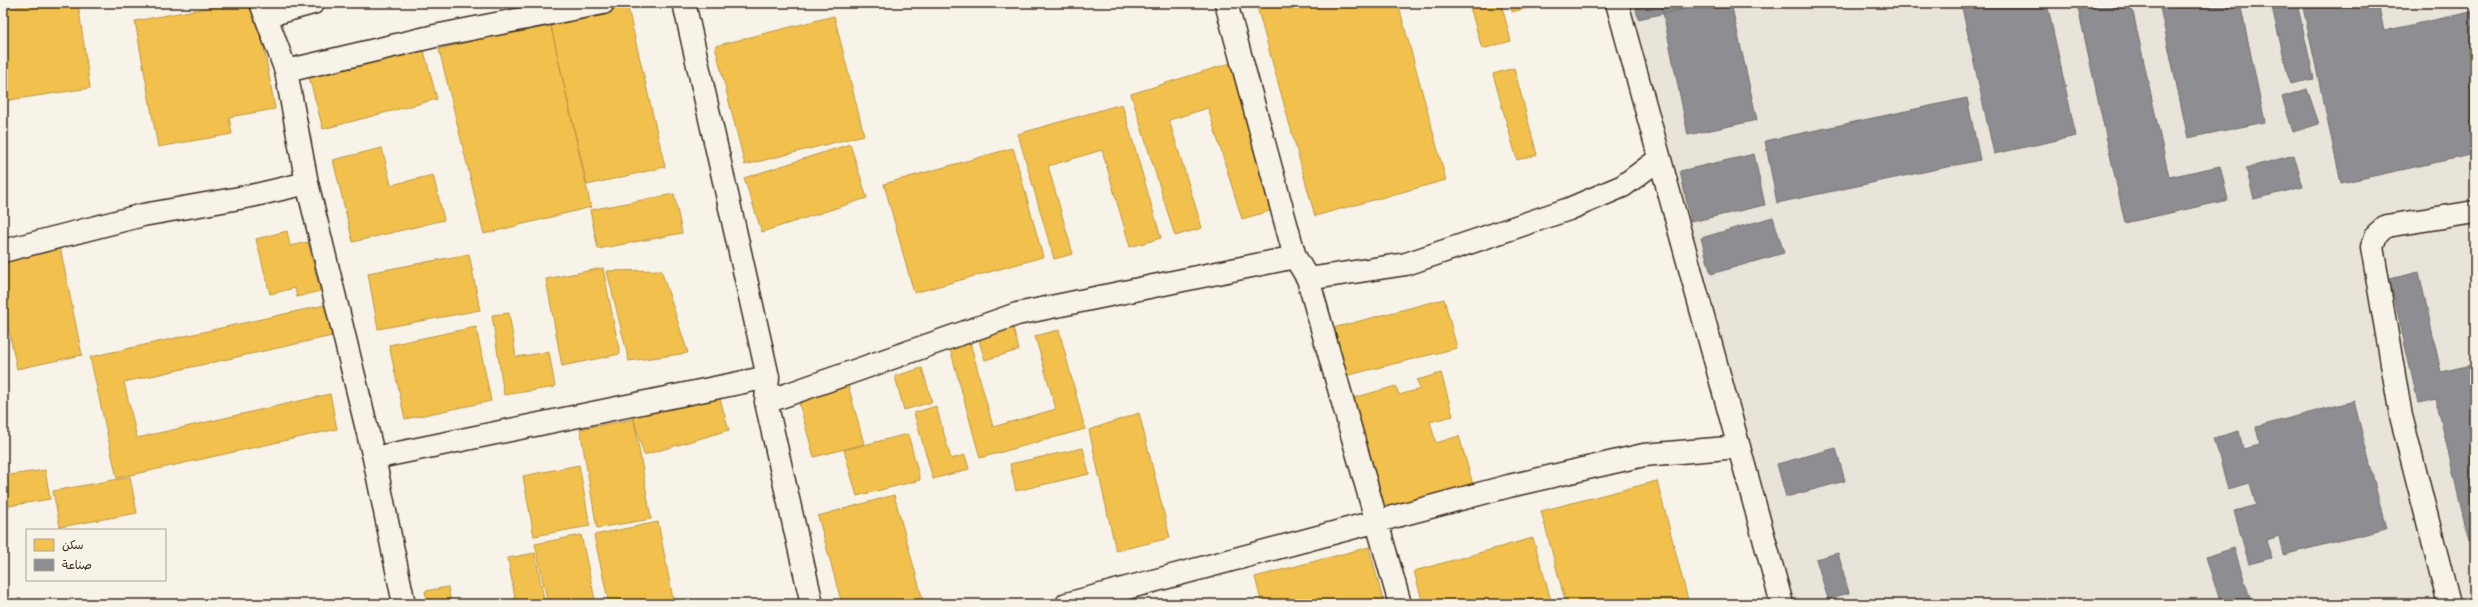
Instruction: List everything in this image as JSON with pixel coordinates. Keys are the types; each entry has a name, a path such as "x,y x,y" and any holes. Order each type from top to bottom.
{"street":[{"path":"313,3 264,9 286,71 307,182 374,458 404,604"},
{"path":"286,71 435,36 603,3"},
{"path":"684,3 768,377 766,402 812,604"},
{"path":"1226,3 1295,257 1308,279 1400,604"},
{"path":"1617,3 1782,604"},
{"path":"1308,279 1406,264 1569,209 1623,186 1660,159"},
{"path":"3,251 143,215 251,196 307,182"},
{"path":"2449,604 2401,416 2372,246 2377,234 2386,226 2475,212"},
{"path":"766,402 1017,314 1295,257"},
{"path":"374,458 768,377"},
{"path":"1067,604 1509,486 1644,455 1739,447"}],"shaded area":[{"path":"1617,3 2475,3 2475,604 1782,604"}],"building: سكن":[{"path":"42,3 78,3 90,88 3,101 3,9"},
{"path":"233,3 256,3 275,109 229,117 232,134 158,147 135,21"},
{"path":"1256,3 1398,3 1446,180 1315,216"},
{"path":"1469,3 1501,3 1511,41 1482,49"},
{"path":"1510,3 1546,3 1512,12"},
{"path":"627,4 665,167 587,185 550,22"},
{"path":"834,16 864,135 745,165 715,46"},
{"path":"550,22 591,207 484,234 439,49"},
{"path":"421,40 437,99 323,129 307,69"},
{"path":"1234,62 1280,208 1242,219 1208,108 1169,120 1202,228 1175,236 1131,94"},
{"path":"1514,68 1537,155 1517,160 1493,74"},
{"path":"1122,104 1161,238 1130,247 1102,150 1048,166 1073,254 1054,259 1018,134"},
{"path":"850,144 867,198 762,232 744,178"},
{"path":"382,148 391,185 433,175 444,220 353,242 333,160"},
{"path":"1013,148 1043,257 914,293 884,184"},
{"path":"674,194 682,233 598,249 590,210"},
{"path":"287,231 290,246 308,242 320,291 297,297 295,288 270,294 256,239"},
{"path":"60,247 82,355 17,369 3,303 3,259"},
{"path":"469,254 480,310 378,329 368,273"},
{"path":"603,268 620,354 562,366 546,279"},
{"path":"661,270 688,353 629,361 607,271"},
{"path":"1444,299 1457,348 1341,377 1329,329"},
{"path":"325,305 332,336 124,382 137,438 330,394 337,429 117,478 90,357"},
{"path":"509,313 516,357 549,352 555,387 504,395 492,315"},
{"path":"476,327 491,401 405,419 389,345"},
{"path":"1013,327 1019,350 985,360 978,337"},
{"path":"1059,330 1085,429 980,458 950,348 970,342 993,427 1056,409 1035,336"},
{"path":"922,368 932,402 904,410 895,376"},
{"path":"1441,373 1453,416 1430,422 1436,443 1459,436 1474,488 1379,515 1346,400 1396,386 1399,395 1420,389 1417,380"},
{"path":"848,385 864,444 814,457 798,399"},
{"path":"718,392 729,430 644,455 633,417"},
{"path":"936,406 951,459 965,455 969,469 933,479 914,413"},
{"path":"1139,413 1170,538 1116,551 1089,430"},
{"path":"634,419 651,519 597,528 580,429"},
{"path":"908,434 920,480 857,496 844,450"},
{"path":"1083,448 1089,474 1016,491 1010,464"},
{"path":"579,465 590,526 534,536 523,476"},
{"path":"45,470 50,499 3,507 3,476"},
{"path":"130,477 137,513 60,527 53,491"},
{"path":"1657,481 1689,604 1566,604 1541,511"},
{"path":"894,495 924,604 842,604 818,516"},
{"path":"658,522 674,604 609,604 594,535"},
{"path":"581,535 596,604 548,604 535,544"},
{"path":"1533,538 1552,604 1423,604 1414,571"},
{"path":"1369,547 1384,604 1262,604 1255,577"},
{"path":"535,553 545,604 516,604 508,558"},
{"path":"448,587 451,604 428,604 425,591"}],"building: صناعة":[{"path":"1635,3 1713,3 1638,19"},
{"path":"1661,3 1731,3 1757,120 1688,135"},
{"path":"1961,3 2047,3 2076,136 1994,154"},
{"path":"2077,3 2131,3 2169,177 2220,166 2228,200 2125,223"},
{"path":"2159,3 2240,3 2265,122 2188,138"},
{"path":"2271,3 2297,3 2314,79 2290,84"},
{"path":"2302,3 2378,3 2384,31 2475,11 2475,52 2469,53 2475,79 2475,154 2341,183"},
{"path":"2307,89 2319,124 2293,132 2282,97"},
{"path":"1967,98 1980,160 1777,203 1765,141"},
{"path":"1754,154 1765,205 1691,222 1680,171"},
{"path":"2294,155 2303,187 2254,199 2246,168"},
{"path":"1773,217 1784,253 1711,274 1701,238"},
{"path":"2419,272 2441,372 2475,364 2475,541 2469,542 2436,399 2418,403 2390,279"},
{"path":"2354,401 2386,529 2283,555 2279,536 2267,540 2272,558 2249,564 2234,511 2256,505 2250,483 2228,489 2214,438 2239,431 2243,449 2260,445 2256,427"},
{"path":"1836,448 1845,481 1786,497 1777,464"},
{"path":"2234,548 2252,604 2221,604 2206,557"},
{"path":"1838,553 1849,593 1828,599 1816,559"}]}
